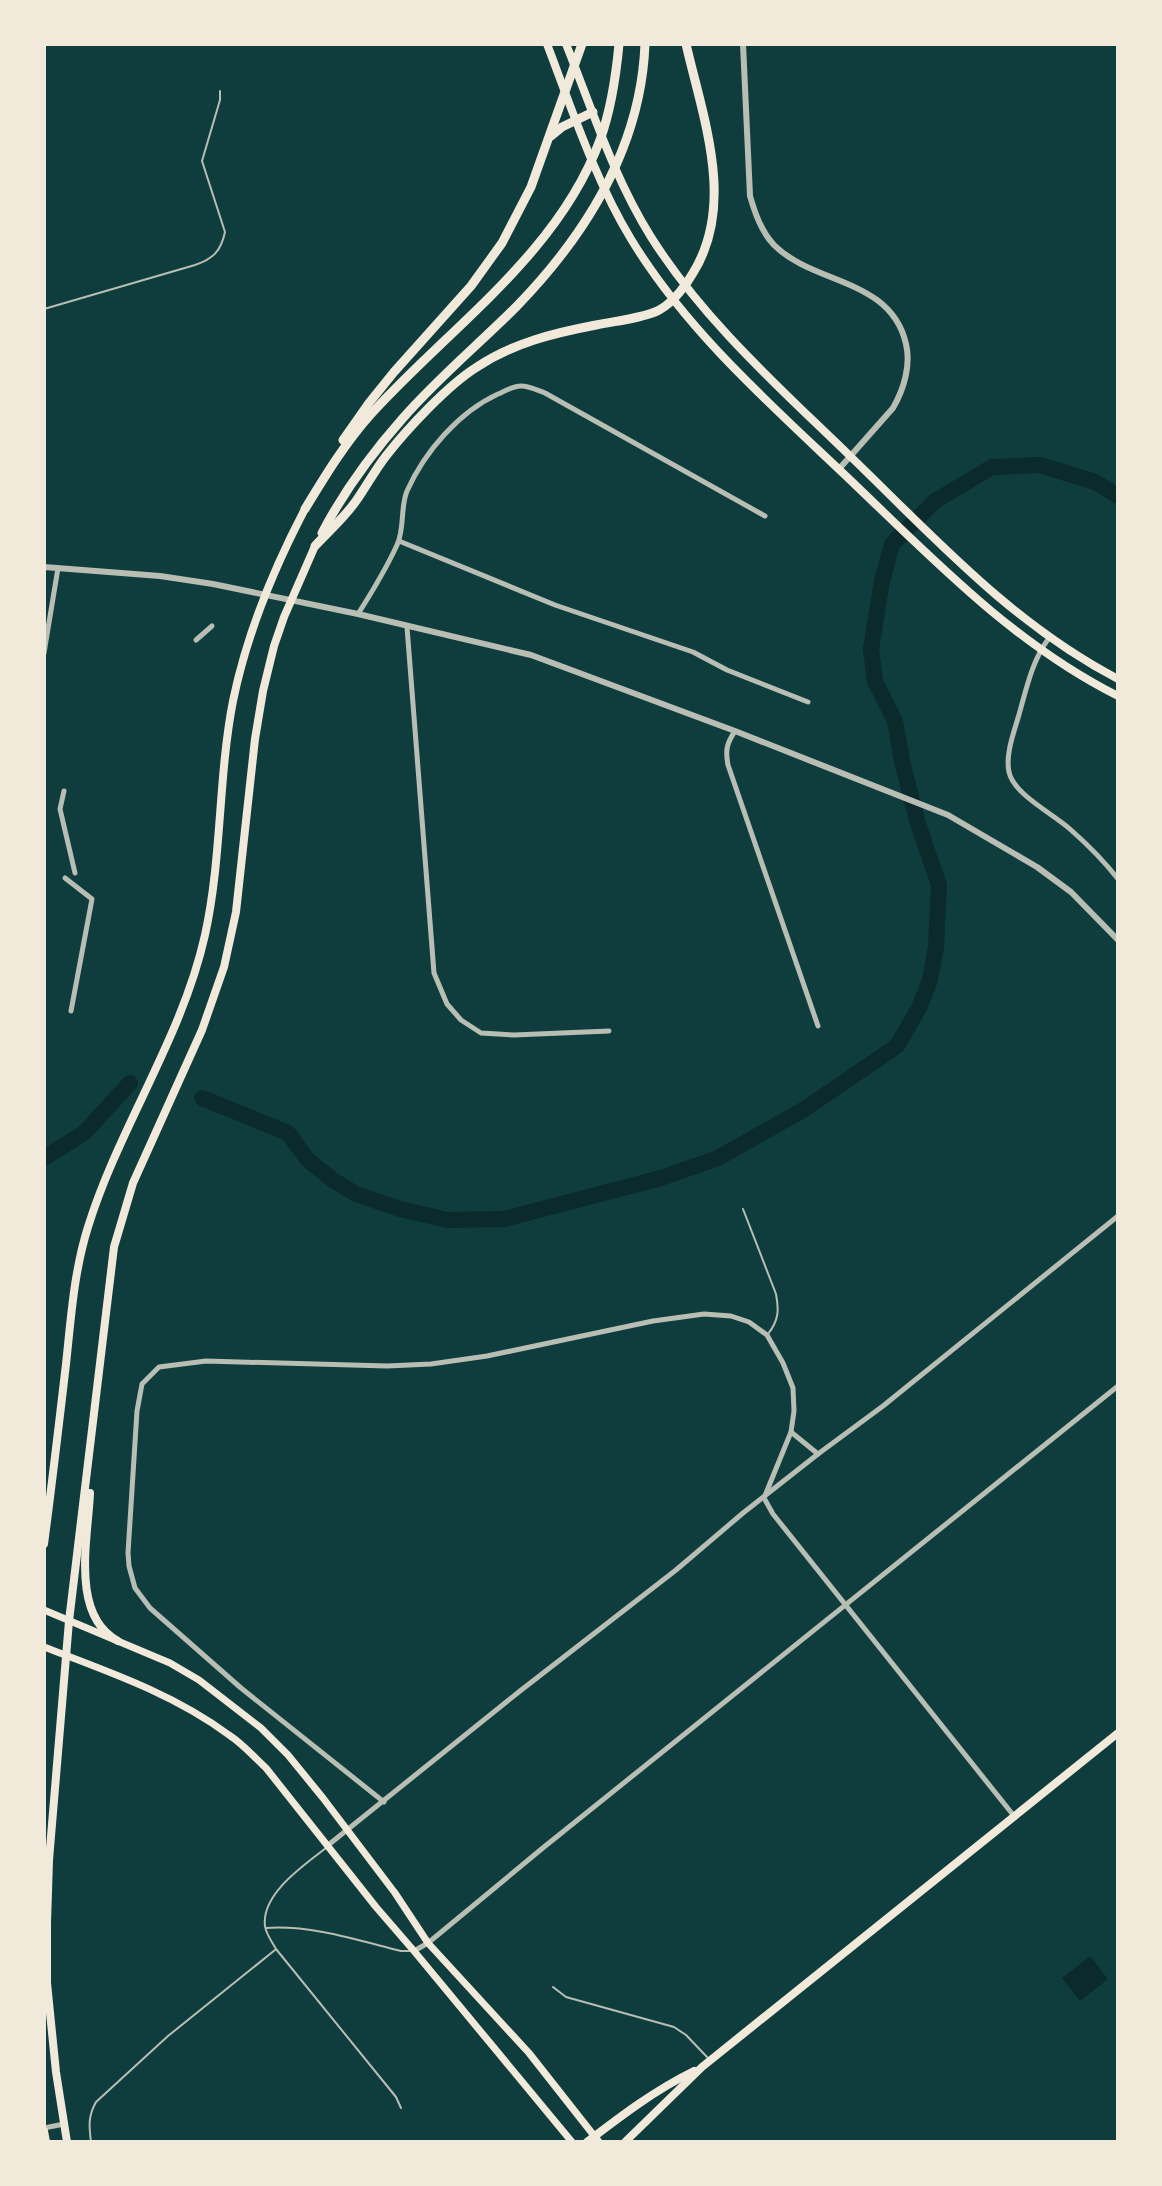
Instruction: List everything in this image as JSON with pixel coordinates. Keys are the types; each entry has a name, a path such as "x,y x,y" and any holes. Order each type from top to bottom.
{"highway":[{"path":"305,509 313,487 369,403 471,286 497,251 522,206 582,44"},
{"path":"305,509 328,471 369,416 526,258 564,209 601,139 619,44"},
{"path":"315,546 339,502 383,441 434,386 517,306 564,254 590,217 610,181 632,125 643,73 645,44"},
{"path":"315,546 354,504 400,439 476,367 519,345 560,332 658,311 685,286 708,243 715,190 712,158 686,44"},
{"path":"549,138 593,112"}],"main road":[{"path":"547,44 614,210 672,301 755,388 986,608 1040,650 1118,696"},
{"path":"566,44 632,203 685,286 771,381 998,599 1049,638 1118,679"},
{"path":"44,1544 74,1288 86,1231 104,1181 176,1024 196,968 211,900 233,703 243,658 272,576 305,509"},
{"path":"67,2142 47,1983 49,1860 69,1621 114,1247 133,1183 216,994 236,912 255,739 267,676 284,617 315,546"},
{"path":"88,1465 86,1597 100,1628 118,1641"},
{"path":"44,1610 189,1674 245,1714 288,1755 349,1831 428,1943 529,2053 593,2140 633,2106 702,2067"},
{"path":"44,1647 173,1700 232,1736 266,1768 376,1907 572,2142"},
{"path":"625,2142 702,2067 1118,1733"},
{"path":"44,2130 46,2142"}],"street":[{"path":"743,44 750,196 757,218 772,243 787,256 872,297 894,314 903,331 908,354 899,398 839,469"},
{"path":"358,614 399,541 407,491 423,463 465,413 514,387 522,386 545,393 765,516"},
{"path":"399,541 555,605 693,652 727,670 808,702"},
{"path":"44,567 191,580 358,614 531,655 948,815 1037,867 1071,892 1118,940"},
{"path":"44,653 58,568"},
{"path":"196,640 212,626"},
{"path":"407,627 434,973 447,1004 461,1020 481,1033 514,1035 609,1031"},
{"path":"1049,638 1040,650 1012,742 1009,773 1018,789 1068,827 1118,879"},
{"path":"735,731 727,744 728,765 818,1026"},
{"path":"64,791 60,809 75,873"},
{"path":"65,878 92,899 71,1011"},
{"path":"327,1847 1118,1216"},
{"path":"384,1802 241,1688 150,1608 135,1588 128,1553 137,1411 142,1384 159,1367 206,1361 387,1366 431,1364 487,1356 653,1321 704,1314 731,1316 749,1322 767,1335 793,1388 791,1432 764,1498"},
{"path":"414,1951 428,1943 1118,1386"},
{"path":"791,1432 818,1454"},
{"path":"764,1498 786,1532 1014,1816"},
{"path":"44,2130 64,2124"}],"lane":[{"path":"44,309 195,265 217,253 225,232 202,161 220,91"},
{"path":"743,1209 779,1307 778,1319 767,1335"},
{"path":"327,1847 290,1876 269,1903 264,1929 276,1949 396,2097 401,2108"},
{"path":"264,1929 288,1927 401,1951 414,1951"},
{"path":"91,2142 88,2125 96,2102 168,2036 276,1949"},
{"path":"553,1987 566,1997 674,2027 711,2060"}],"water":[{"path":"1090,1956 1108,1979 1080,2001 1062,1978"}],"waterway":[{"path":"202,1098 288,1133 308,1160 356,1194 447,1220 504,1219 661,1178 718,1158 803,1110 897,1046 919,1008 930,980 936,947 939,885 918,824 895,721 875,681 871,649 882,581 892,544 935,501 992,467 1040,465 1095,482 1118,496"},
{"path":"44,1158 84,1133 130,1083"}]}
